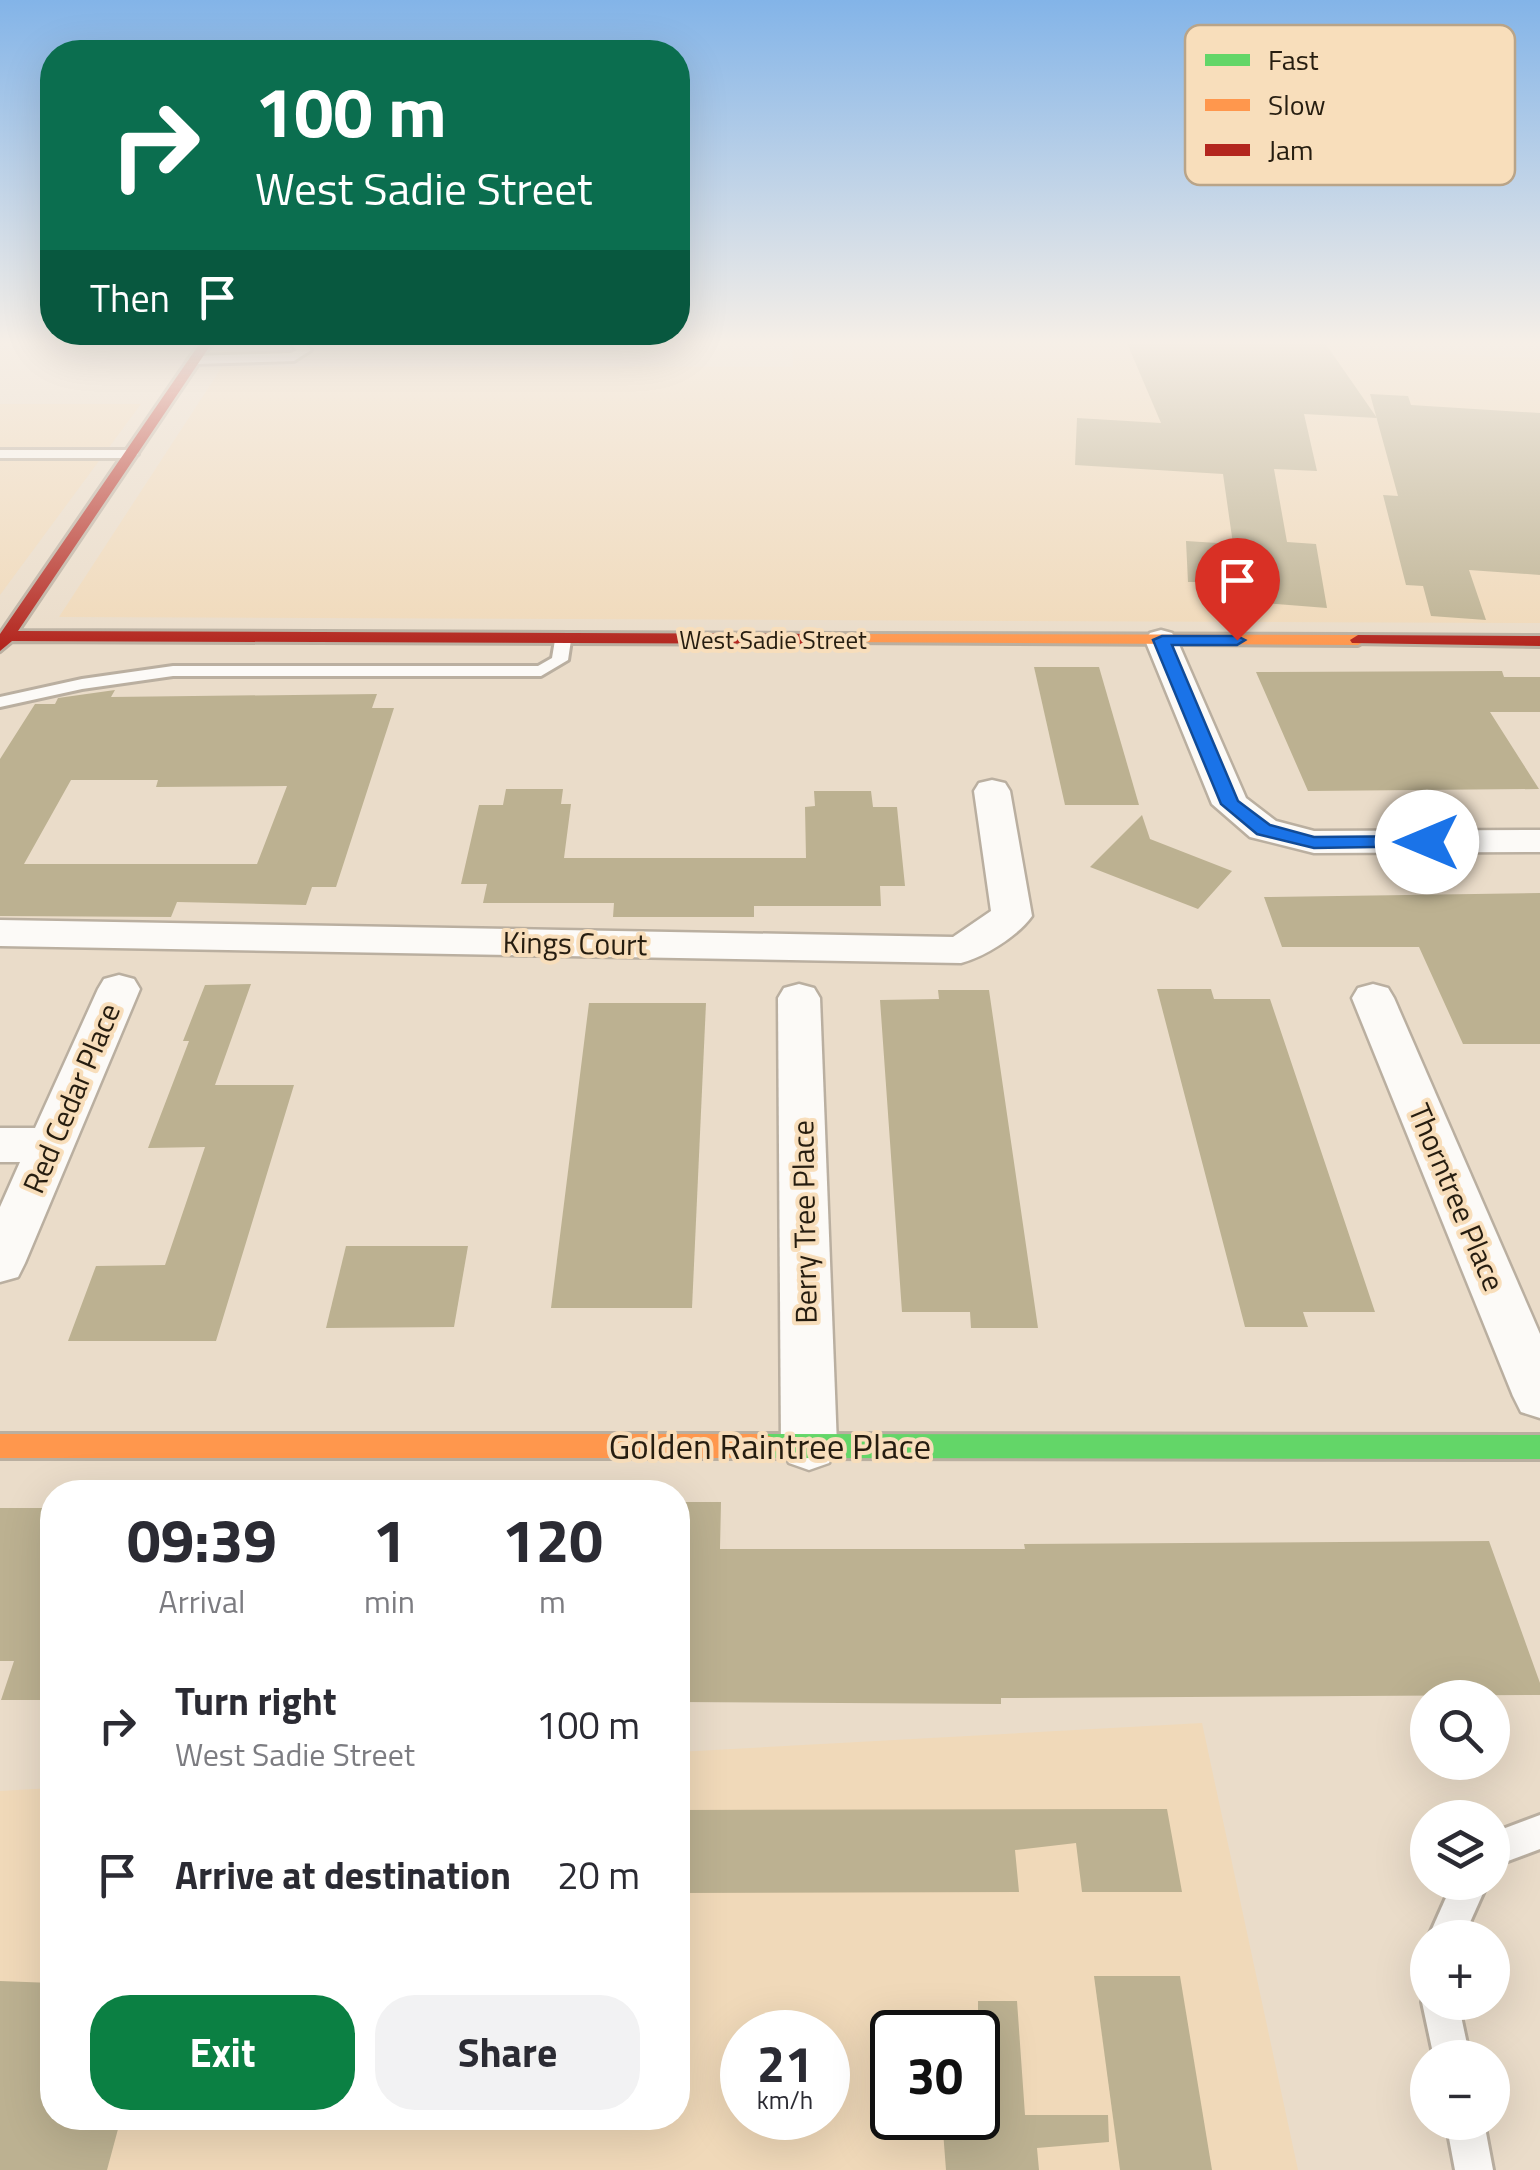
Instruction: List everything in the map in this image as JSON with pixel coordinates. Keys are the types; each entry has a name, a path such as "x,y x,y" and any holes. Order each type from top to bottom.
{"street":[{"path":"3,641 138,444"},
{"path":"1162,640 1230,804 1263,830 1314,842 1540,841"},
{"name":"West Sadie Street","path":"3,641 1540,641"},
{"name":"Kings Court","path":"0,933 960,950 1012,916 992,791"},
{"name":"Red Cedar Place","path":"0,1263 119,989"},
{"name":"Berry Tree Place","path":"799,998 809,1446"},
{"name":"Thorntree Place","path":"1373,998 1540,1396"},
{"path":"0,1145 52,1145"},
{"name":"Golden Raintree Place","path":"0,1446 1540,1447"}],"lane":[{"path":"0,454 131,454"},
{"path":"0,702 82,684 174,671 541,671 560,660 563,640"},
{"path":"1510,1843 1540,1832"},
{"path":"1468,2140 1474,2170"}],"shaded area":[{"path":"0,444 111,444 0,595"},
{"path":"172,444 1540,444 1540,623 59,617"},
{"path":"1202,1723 1298,2170 0,2170 0,1791 40,1789 40,2130 690,2130 690,1751"}],"building":[{"path":"1076,444 1311,444 1317,471 1274,469 1287,542 1316,544 1327,608 1249,602 1248,592 1198,588 1198,582 1188,582 1186,541 1233,544 1223,474 1075,465"},
{"path":"1384,444 1540,444 1540,575 1469,570 1486,620 1431,616 1423,586 1406,585 1383,495 1398,496"},
{"path":"1034,667 1099,667 1139,805 1065,805"},
{"path":"1502,671 1504,677 1540,677 1540,712 1490,712 1539,789 1308,791 1256,672"},
{"path":"115,690 111,697 377,694 372,708 394,708 336,887 312,887 306,905 177,902 171,917 0,916 0,759 35,704 55,704 58,698","holes":["71,780 158,780 156,787 287,786 257,864 24,864"]},
{"path":"506,789 563,789 561,804 571,804 564,858 806,858 805,807 815,806 814,791 871,791 873,807 897,807 905,886 880,886 881,906 754,906 754,917 613,917 614,903 483,903 487,884 461,884 479,805 503,805"},
{"path":"1142,815 1150,839 1232,871 1198,909 1090,867"},
{"path":"1540,893 1540,1044 1463,1044 1419,947 1282,947 1264,897"},
{"path":"251,984 215,1085 294,1085 216,1341 68,1341 96,1266 165,1265 205,1147 148,1148 189,1041 183,1041 205,985"},
{"path":"1157,989 1211,989 1214,999 1270,999 1375,1312 1303,1312 1308,1327 1245,1327"},
{"path":"938,990 989,990 1038,1328 971,1328 970,1312 902,1312 880,1000 939,999"},
{"path":"589,1003 706,1003 692,1308 551,1308"},
{"path":"346,1246 468,1246 454,1327 326,1328"},
{"path":"690,1502 721,1502 720,1549 1025,1549 1024,1544 1489,1541 1540,1683 1540,1695 1510,1695 1510,1680 1410,1680 1410,1696 1001,1698 1001,1704 690,1702"},
{"path":"0,1508 40,1508 40,1700 1,1700 14,1661 0,1661"},
{"path":"1167,1809 1182,1892 1082,1892 1076,1843 1015,1850 1019,1892 690,1893 690,1810"},
{"path":"1094,1976 1180,1976 1212,2170 1120,2170"},
{"path":"0,1981 40,1983 40,2130 118,2130 107,2170 0,2170"},
{"path":"978,2001 1017,2001 1025,2115 1108,2115 1109,2142 1037,2148 1039,2170 946,2170 944,2140 1000,2140 1000,2010 978,2010"}],"traffic: fast":[{"path":"764,1446 1540,1447"}],"traffic: slow":[{"path":"845,639 1358,640"},
{"path":"0,1446 764,1446"}],"traffic: jam":[{"path":"0,646 137,444"},
{"path":"7,636 845,639"},
{"path":"1358,640 1540,641"}],"route":[{"path":"1237,640 1162,640 1230,804 1263,830 1314,842 1427,842"}]}
